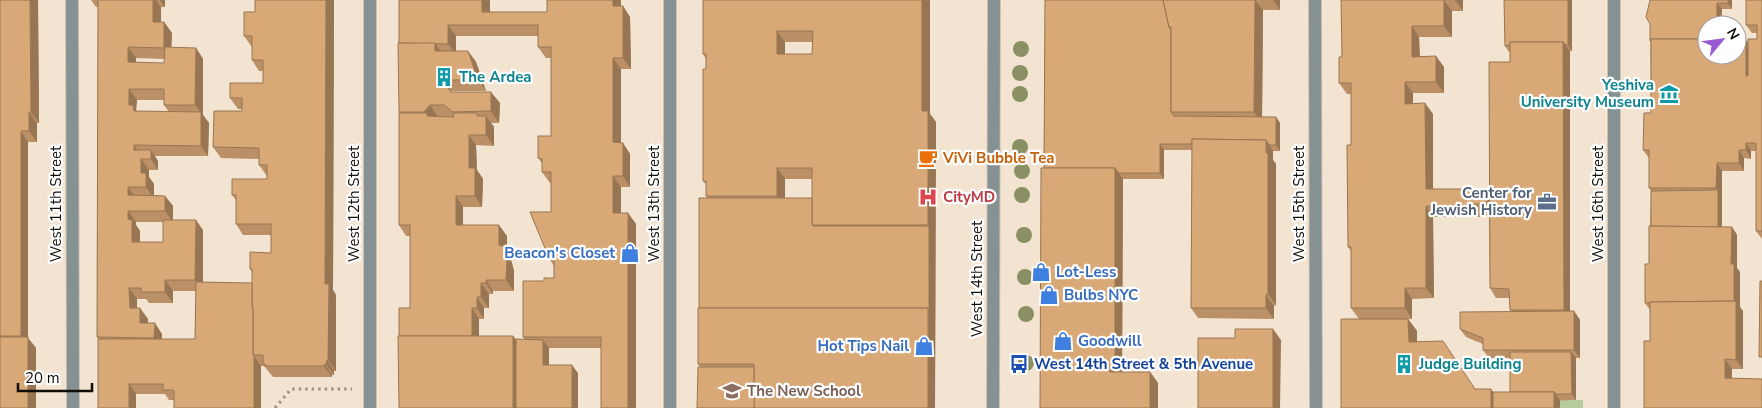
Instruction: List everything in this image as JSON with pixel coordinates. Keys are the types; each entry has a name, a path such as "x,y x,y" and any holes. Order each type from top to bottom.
{"street":[{"name":"West 11th Street","path":"72,0 73,408"},
{"name":"West 12th Street","path":"370,0 370,408"},
{"name":"West 13th Street","path":"670,0 670,408"},
{"name":"West 14th Street","path":"993,408 994,0"},
{"name":"West 15th Street","path":"1315,0 1316,408"},
{"name":"West 16th Street","path":"1614,0 1614,408"}],"path":[{"path":"275,408 291,389 370,389"}],"green space":[{"path":"1560,400 1583,400 1583,408 1560,408"}],"building":[{"path":"0,0 30,0 31,112 29,112 29,131 21,131 21,336 0,336"},
{"path":"98,0 153,0 153,22 164,22 164,48 128,47 128,62 164,63 165,47 196,48 195,105 164,105 164,89 129,89 129,105 133,105 134,111 201,112 201,146 134,145 134,150 151,150 151,159 141,159 141,173 146,173 146,187 128,187 128,195 165,196 165,211 128,211 128,219 132,220 132,242 163,242 163,220 196,220 195,280 165,280 165,292 141,292 141,288 129,288 130,308 140,308 140,323 155,323 154,338 97,337"},
{"path":"255,0 326,0 325,284 329,284 328,360 324,366 265,366 263,364 263,355 253,355 252,269 250,269 250,252 271,253 271,224 236,224 236,195 232,195 232,179 267,179 267,165 259,165 259,148 213,147 214,111 242,111 242,98 230,98 230,83 263,83 263,60 252,60 252,36 244,36 244,12 255,12"},
{"path":"399,0 482,0 482,12 547,12 547,0 613,0 613,6 623,6 623,58 613,58 613,142 623,143 623,176 613,176 613,213 628,213 628,408 601,408 601,337 523,337 523,281 544,281 544,278 554,278 554,258 549,258 530,212 551,212 551,172 542,172 542,159 538,158 538,136 551,136 551,47 538,47 538,25 448,25 448,44 399,43"},
{"path":"703,0 922,0 922,111 928,111 928,225 812,225 812,168 777,168 777,196 706,196 706,181 703,181 703,69 706,69 706,54 703,54","holes":["777,31 813,31 812,54 777,54"]},
{"path":"1045,0 1163,0 1171,30 1171,112 1174,116 1276,117 1276,145 1269,145 1266,140 1192,139 1192,144 1160,144 1160,173 1119,173 1115,168 1044,168"},
{"path":"1163,0 1255,0 1254,112 1171,112 1171,27 1169,27"},
{"path":"1341,0 1444,0 1444,26 1412,26 1412,57 1436,56 1436,82 1405,82 1405,104 1425,103 1426,189 1475,189 1475,191 1487,191 1487,204 1475,204 1475,206 1426,206 1426,288 1405,288 1405,308 1351,308 1351,247 1348,247 1347,145 1351,145 1351,83 1339,83 1339,57 1342,57"},
{"path":"1504,0 1568,0 1568,45 1563,42 1510,42 1510,45 1505,46"},
{"path":"1650,0 1728,0 1728,3 1717,3 1717,15 1697,15 1697,39 1651,39 1650,41 1650,24 1646,17"},
{"path":"1746,0 1762,0 1762,231 1756,231 1756,143 1746,143 1746,150 1739,150 1739,163 1717,163 1716,188 1649,188 1649,150 1643,150 1644,113 1651,113 1651,39 1697,39 1697,65 1746,65 1746,76 1748,76 1748,39 1757,39 1757,25 1747,25"},
{"path":"1510,42 1563,42 1564,310 1510,310 1509,289 1490,288 1489,62 1510,62"},
{"name":"The Ardea","path":"398,43 435,43 435,51 468,51 478,80 442,80 451,92 491,92 491,111 453,112 444,105 430,105 424,112 399,112"},
{"path":"399,113 427,113 427,116 454,117 453,113 477,113 477,116 486,116 486,135 469,135 469,168 475,168 475,196 456,196 456,225 499,225 499,245 503,246 507,260 506,280 486,280 486,283 481,283 481,297 477,297 477,308 472,308 472,336 399,336 399,308 410,308 410,225 399,225"},
{"path":"1192,139 1266,140 1266,153 1268,153 1268,294 1266,295 1266,308 1191,308"},
{"path":"1041,168 1115,168 1115,366 1110,366 1110,372 1150,372 1150,408 1040,408"},
{"path":"1718,190 1718,227 1651,226 1651,191"},
{"path":"699,198 812,198 813,226 929,226 929,309 699,308"},
{"path":"1649,226 1732,227 1731,264 1734,264 1734,301 1645,303 1645,264 1649,264"},
{"path":"1760,281 1762,281 1762,357 1759,357"},
{"path":"196,282 252,283 254,408 174,408 174,390 163,390 163,384 129,384 129,408 98,408 98,339 195,339"},
{"path":"1736,301 1736,360 1725,359 1725,378 1762,379 1762,408 1644,408 1644,341 1650,341 1650,302"},
{"path":"698,308 928,308 928,408 754,408 754,364 698,364"},
{"path":"1574,311 1574,350 1483,350 1483,338 1460,329 1460,312"},
{"name":"Judge Building","path":"1341,319 1408,319 1409,342 1443,341 1475,389 1491,389 1491,408 1341,408"},
{"path":"1235,329 1273,329 1273,408 1198,408 1198,338 1235,338"},
{"path":"398,336 513,336 513,408 399,408"},
{"path":"0,337 28,337 28,408 0,408"},
{"path":"516,339 543,340 543,365 572,365 572,408 516,408"},
{"path":"1510,352 1571,352 1572,394 1510,392"},
{"name":"The New School","path":"698,367 754,367 754,408 697,408"},
{"path":"1493,392 1554,392 1554,408 1493,408"}],"place":[{"name":"The Ardea","path":"444,77"},
{"name":"Yeshiva University Museum","path":"1669,94"},
{"name":"ViVi Bubble Tea","path":"928,158"},
{"name":"CityMD","path":"928,197"},
{"name":"Center for Jewish History","path":"1547,202"},
{"name":"Beacon's Closet","path":"630,253"},
{"name":"Lot-Less","path":"1041,272"},
{"name":"Bulbs NYC","path":"1049,295"},
{"name":"Goodwill","path":"1063,341"},
{"name":"Hot Tips Nail","path":"924,346"},
{"name":"West 14th Street & 5th Avenue","path":"1019,364"},
{"name":"Judge Building","path":"1404,364"},
{"name":"The New School","path":"732,391"}]}
